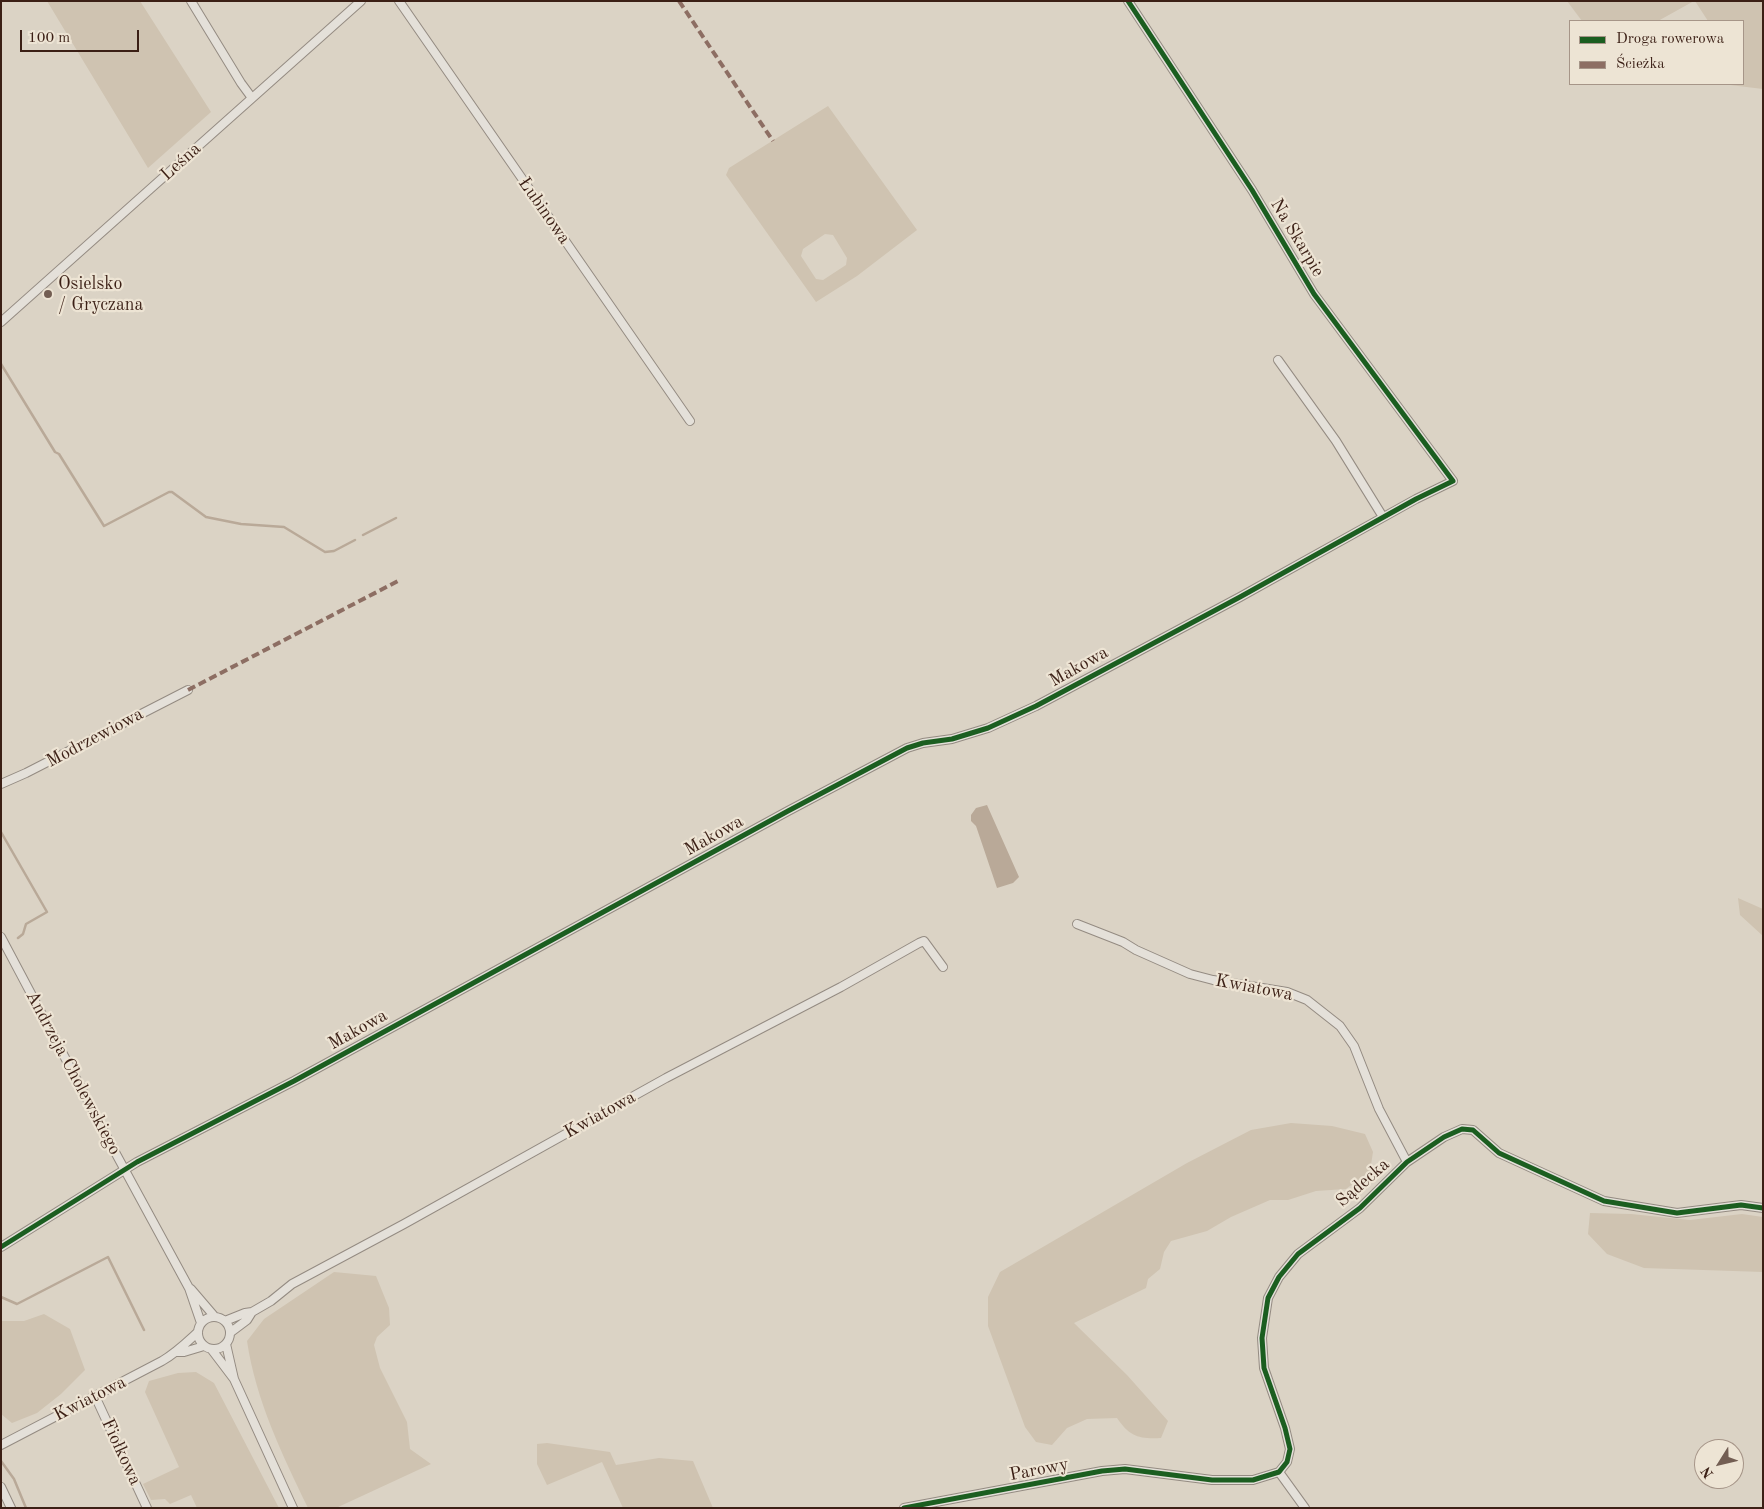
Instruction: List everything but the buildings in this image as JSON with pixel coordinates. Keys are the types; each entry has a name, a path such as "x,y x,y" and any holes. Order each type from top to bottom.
{"street":[{"path":"191,1 252,98"},
{"name":"Leśna","path":"1,322 361,1"},
{"name":"Łubinowa","path":"399,1 690,421"},
{"name":"Na Skarpie","path":"1128,1 1252,190 1314,294 1453,480"},
{"path":"1278,360 1336,442 1383,517"},
{"name":"Makowa","path":"1,1247 124,1170 294,1081 906,748 923,742 952,739 988,728 1036,706 1453,480"},
{"name":"Modrzewiowa","path":"1,784 188,690"},
{"name":"Kwiatowa","path":"1077,924 1123,942 1136,950 1190,974 1213,980 1287,992 1307,1000 1340,1026 1354,1046 1379,1109 1407,1162"},
{"name":"Andrzeja Cholewskiego","path":"1,936 124,1170 189,1288 201,1323"},
{"name":"Kwiatowa","path":"225,1321 252,1312 271,1301 292,1284 666,1078 841,987 919,943 924,941 943,967"},
{"name":"Sądecka","path":"1279,1472 1286,1462 1290,1449 1285,1428 1264,1368 1262,1338 1268,1298 1279,1277 1298,1254 1360,1208 1407,1162 1444,1137 1462,1129 1473,1130 1499,1153 1604,1201 1677,1212 1741,1205 1763,1208"},
{"name":"Andrzeja Cholewskiego","path":"189,1288 216,1317"},
{"name":"Kwiatowa","path":"231,1332 247,1320 252,1312"},
{"path":"212,1350 221,1348 226,1344 230,1339 231,1332 225,1321 216,1317 206,1319 201,1323 198,1332 200,1341 204,1346 212,1350 234,1379"},
{"name":"Kwiatowa","path":"178,1352 198,1332"},
{"path":"226,1344 234,1379 293,1508"},
{"name":"Kwiatowa","path":"1,1445 178,1352 204,1346"},
{"name":"Fiołkowa","path":"95,1396 147,1508"},
{"name":"Parowy","path":"904,1508 1102,1471 1125,1469 1179,1475 1199,1480 1253,1480 1279,1472"},
{"path":"1279,1472 1305,1508"},
{"path":"1,1487 11,1508"}],"shaded area":[{"path":"47,1 140,1 211,112 148,168"},
{"path":"1567,1 1694,1 1660,20 1581,20"},
{"path":"1695,1 1763,1 1763,89 1730,85 1744,85 1744,20 1707,20"},
{"path":"828,106 917,230 857,276 816,302 726,175 729,168","holes":["825,234 833,235 847,258 846,265 823,280 816,279 801,256 803,249"]},
{"path":"987,805 1019,877 1013,883 997,888 976,826 971,821 971,815 976,808"},
{"path":"1738,898 1763,909 1763,936 1740,915"},
{"path":"1291,1123 1332,1126 1365,1134 1373,1152 1370,1171 1346,1189 1316,1191 1288,1200 1270,1200 1231,1217 1207,1231 1171,1241 1164,1252 1160,1269 1148,1279 1146,1288 1074,1323 1127,1375 1168,1421 1161,1438 1141,1437 1131,1433 1117,1418 1087,1419 1067,1428 1052,1445 1036,1442 1025,1427 988,1326 988,1297 1000,1272 1187,1163 1251,1130"},
{"path":"1590,1213 1631,1214 1690,1220 1742,1214 1763,1217 1763,1272 1644,1268 1607,1254 1588,1234"},
{"path":"334,1272 376,1276 389,1308 390,1325 377,1337 374,1345 380,1368 407,1422 410,1449 431,1464 336,1508 308,1508 263,1406 247,1341 264,1319"},
{"path":"44,1314 70,1329 85,1370 61,1394 37,1413 12,1423 1,1414 1,1321 24,1321"},
{"path":"196,1372 214,1383 279,1508 197,1508 191,1495 170,1504 165,1499 151,1500 143,1484 179,1467 145,1392 149,1381 178,1373"},
{"path":"547,1443 610,1452 616,1465 659,1458 693,1461 713,1508 623,1508 602,1462 547,1485 537,1464 537,1444"}],"waterway":[{"path":"1,364 55,452 59,454 104,526 172,492 206,517 241,524 284,527 325,552 334,551 355,540"},
{"path":"363,535 396,518"},
{"path":"1,832 47,912 26,924 23,934 18,938"},
{"path":"1,1297 17,1304 108,1257 144,1330"},
{"path":"1,1461 14,1479 26,1508"}],"marked path":[{"path":"679,1 773,141"},
{"path":"188,690 400,580"}],"cycle path":[{"path":"1,1247 137,1162 294,1081 907,748 923,743 952,739 988,728 1036,706 1240,597 1416,499 1453,481 1314,294 1252,190 1128,1"},
{"path":"904,1508 1102,1471 1125,1469 1212,1480 1253,1480 1279,1472 1287,1462 1290,1449 1285,1428 1264,1368 1262,1338 1268,1298 1279,1277 1298,1254 1360,1208 1407,1162 1444,1137 1462,1129 1473,1130 1499,1153 1604,1201 1677,1213 1741,1205 1763,1208"}],"place":[{"name":"Osielsko / Gryczana","path":"48,294"}]}
